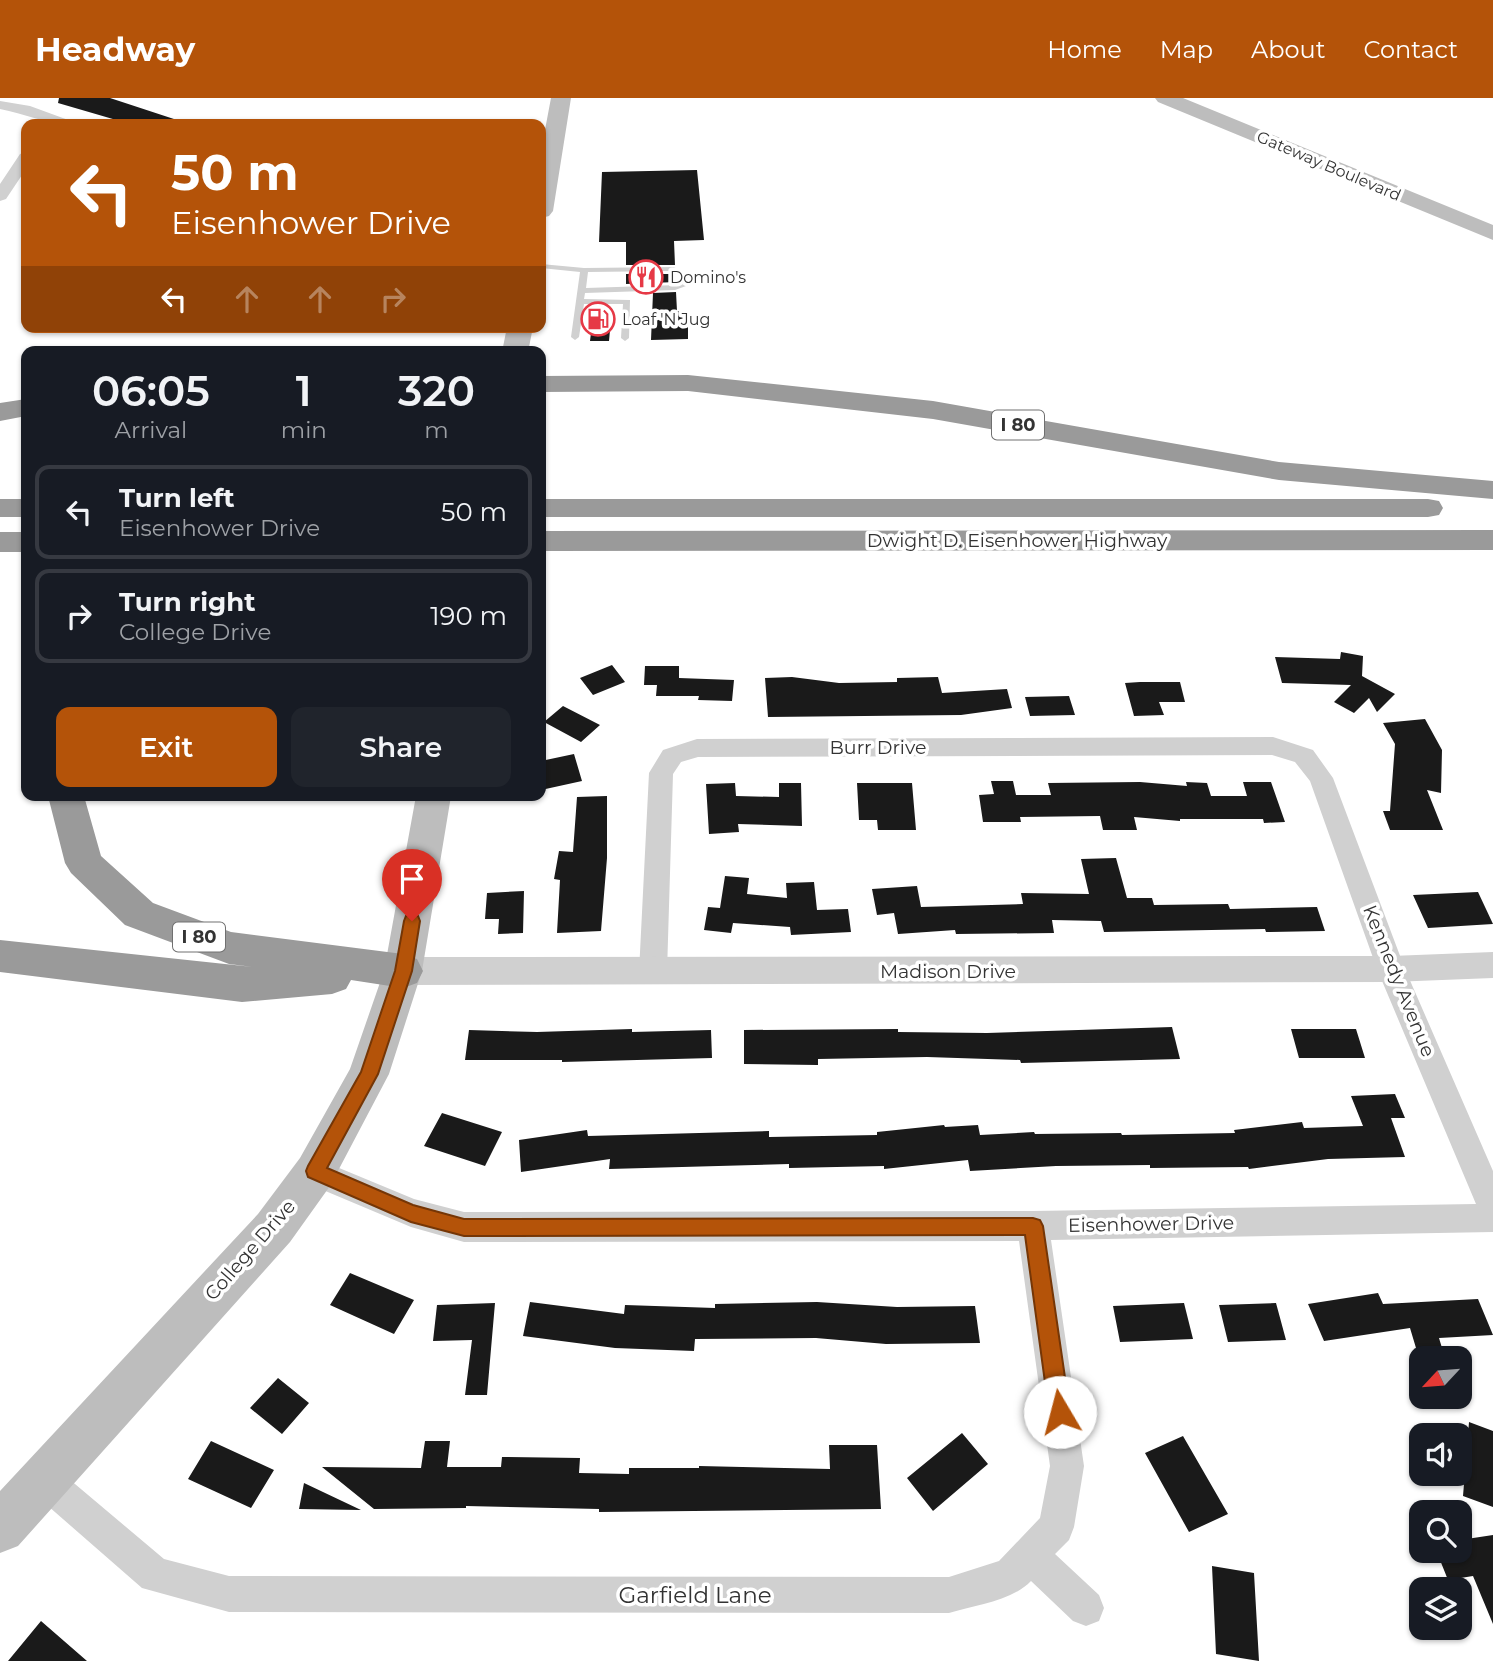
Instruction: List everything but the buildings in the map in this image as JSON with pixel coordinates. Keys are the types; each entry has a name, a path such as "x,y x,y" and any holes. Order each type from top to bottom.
{"highway":[{"name":"I 80","path":"546,384 688,383 933,410 1279,471 1493,490"},
{"path":"0,412 21,409"},
{"path":"0,508 21,508"},
{"name":"Dwight D. Eisenhower Highway","path":"546,508 1493,508"},
{"name":"Dwight D. Eisenhower Highway","path":"546,541 1493,540"},
{"path":"0,542 21,542"},
{"name":"I 80","path":"67,801 84,863 139,914 229,948 403,971"},
{"path":"0,956 242,985 403,971"}],"main road":[{"path":"546,183 561,98"},
{"name":"Gateway Boulevard","path":"1165,98 1493,233"},
{"name":"College Drive","path":"0,1528 274,1228 315,1171 369,1074 403,971 433,801"}],"street":[{"path":"0,105 25,109 50,119"},
{"path":"0,196 21,164"},
{"name":"Burr Drive","path":"653,972 661,773 672,756 696,748 1273,746 1304,756"},
{"name":"Kennedy Avenue","path":"1304,756 1321,778 1391,969 1493,1207"},
{"name":"Madison Drive","path":"403,971 1391,969 1493,965"},
{"name":"Eisenhower Drive","path":"315,1171 411,1213 464,1227 1033,1226 1493,1218"},
{"name":"Garfield Lane","path":"44,1480 155,1575 229,1594 949,1595 1010,1576 1056,1527 1068,1466 1033,1226"},
{"path":"1030,1555 1086,1608"}],"lane":[{"path":"546,267 584,270 674,269 682,272 682,284 670,289 580,296"},
{"path":"575,337 584,270"},
{"path":"580,296 627,302 625,338"}],"place":[{"name":"Domino's","path":"646,277"},
{"name":"Loaf 'N Jug","path":"598,319"}],"route":[{"path":"412,921 403,971 369,1074 315,1171 411,1213 464,1227 1033,1226 1060,1412"}]}
